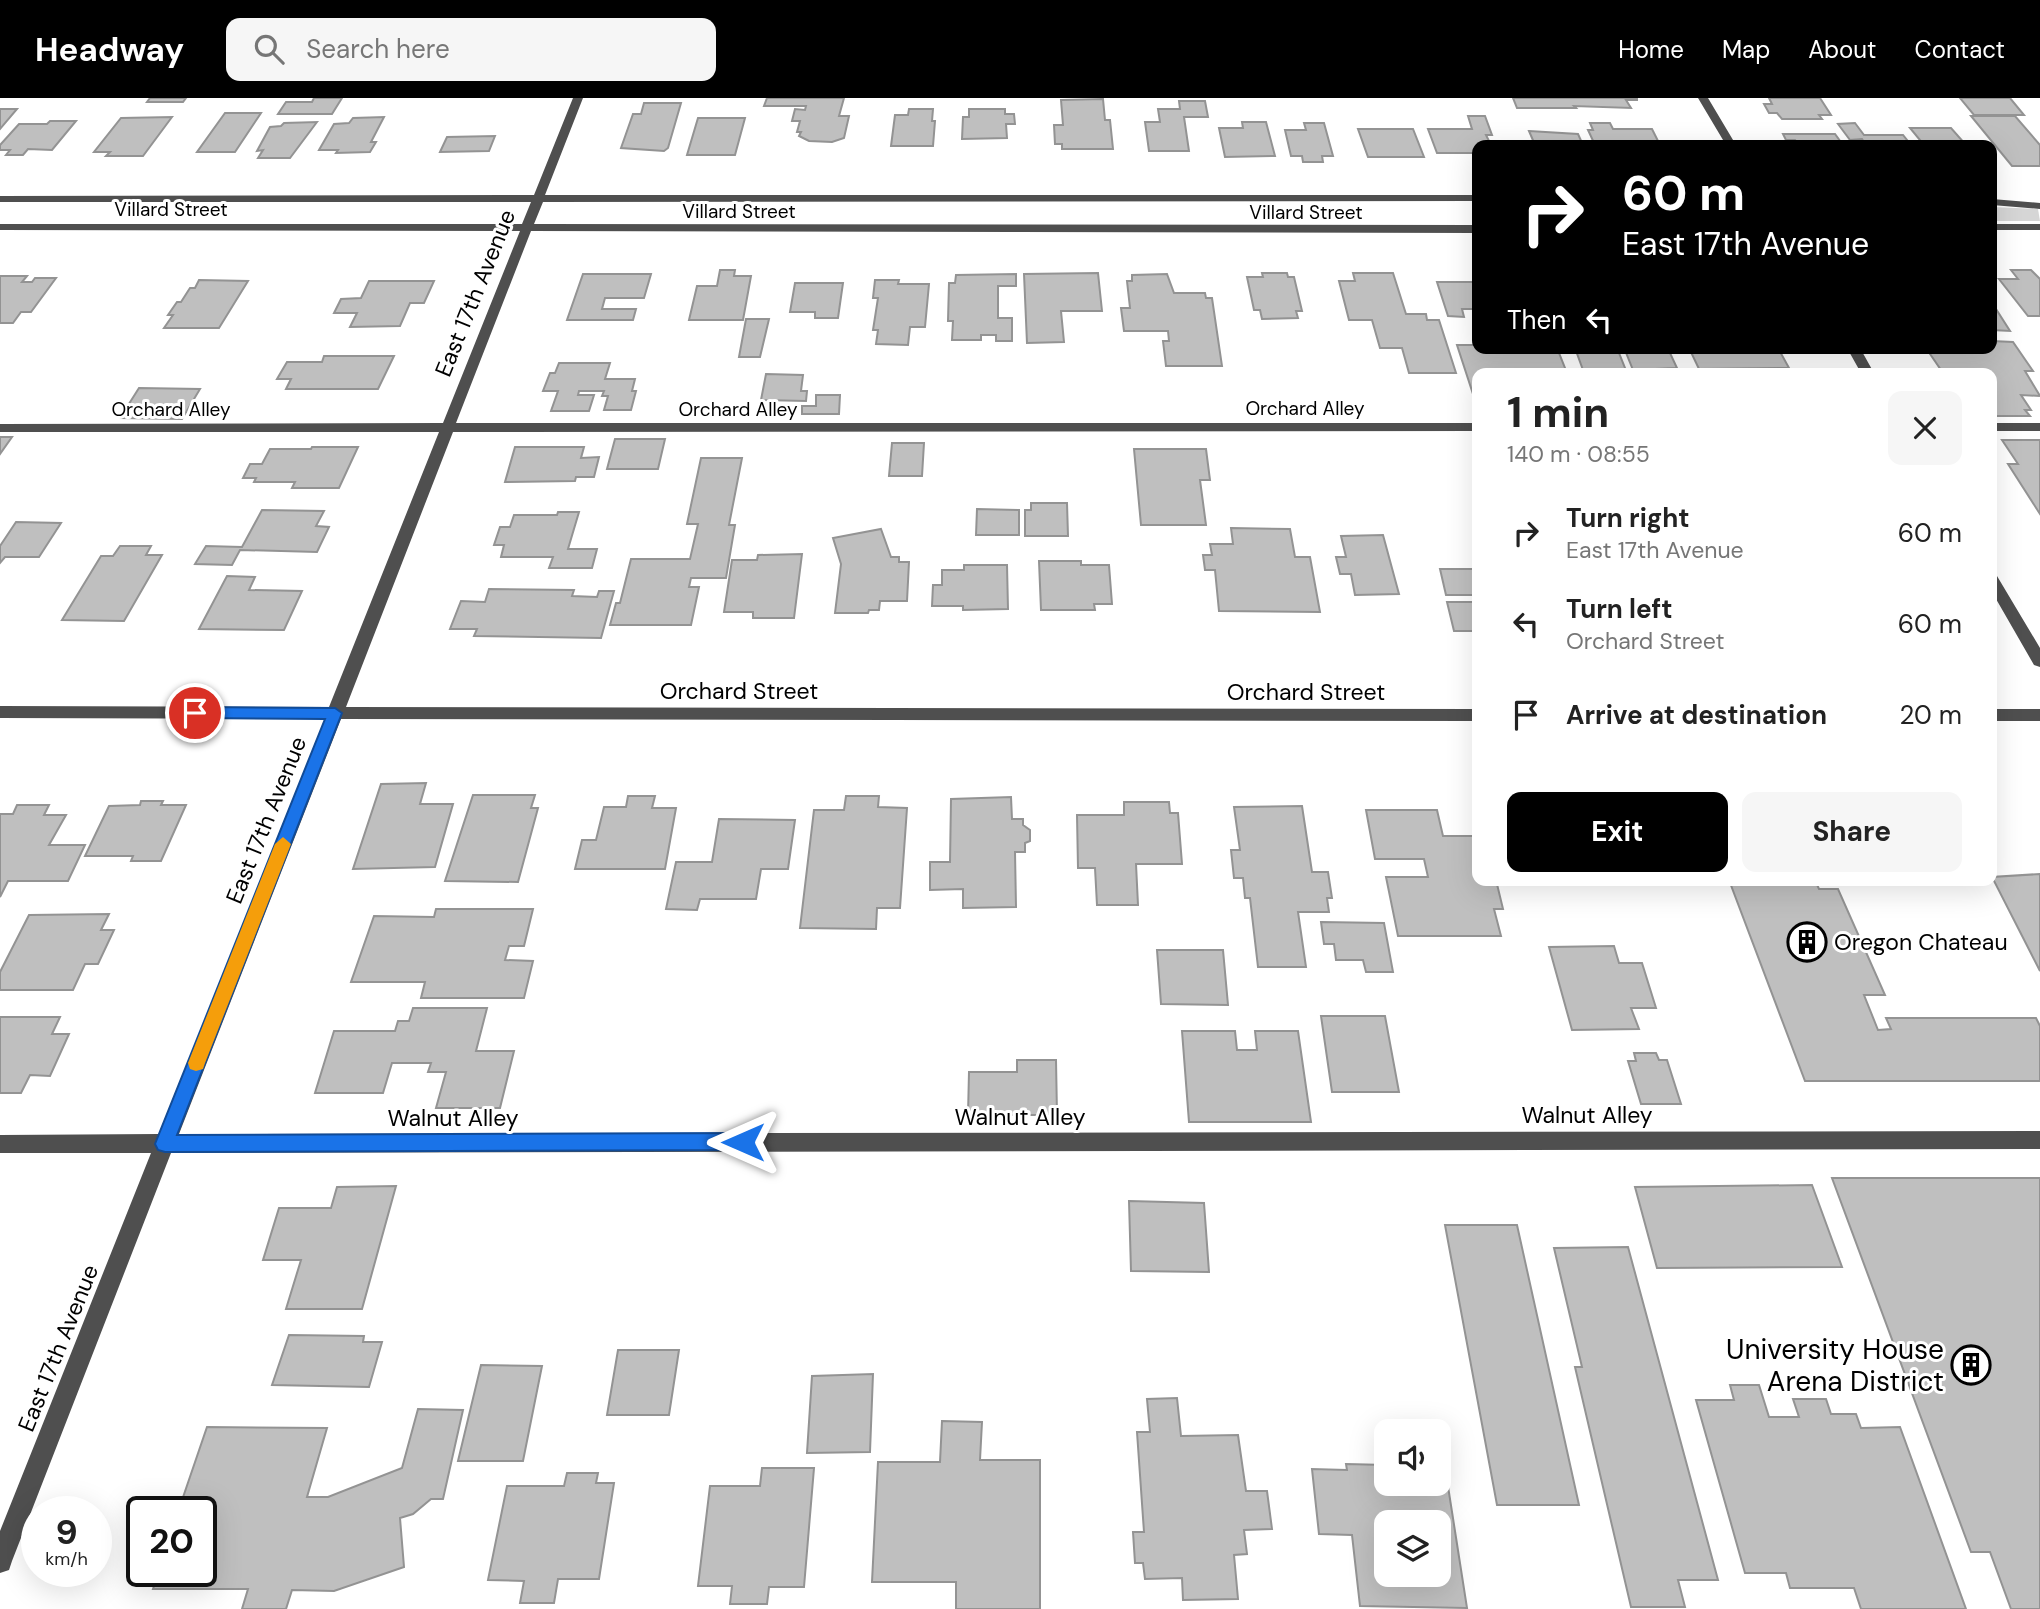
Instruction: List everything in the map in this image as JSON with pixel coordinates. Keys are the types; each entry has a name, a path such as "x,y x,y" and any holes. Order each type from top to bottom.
{"street":[{"name":"East 17th Avenue","path":"0,1561 578,98"},
{"path":"1703,98 1728,140"},
{"name":"Villard Street","path":"0,199 1472,198"},
{"path":"1997,202 2040,206"},
{"name":"Villard Street","path":"0,227 1472,229"},
{"path":"1997,227 2040,227"},
{"name":"Orchard Alley","path":"0,428 1472,427"},
{"path":"1997,427 2040,427"},
{"path":"1997,588 2040,661"},
{"name":"Orchard Street","path":"0,712 1472,715"},
{"path":"1997,715 2040,715"},
{"name":"Walnut Alley","path":"0,1144 2040,1140"}],"shaded area":[{"path":"1997,207 2038,209 2040,221 1997,221"}],"building":[{"path":"150,98 186,98 183,102 147,102"},
{"path":"314,98 342,98 332,114 278,114 286,102 312,102"},
{"path":"767,98 844,98 839,116 849,116 844,138 832,142 809,141 799,136 801,132 797,132 800,121 792,121 795,109 805,110 806,106 764,106"},
{"path":"1513,98 1637,100 1626,100 1631,108 1517,108"},
{"path":"1769,98 1820,98 1831,115 1819,115 1822,119 1782,119 1777,113 1769,113 1764,104 1772,104"},
{"path":"1960,98 2010,98 2024,115 1974,115"},
{"path":"1103,99 1105,120 1110,120 1113,149 1062,149 1062,144 1055,144 1054,125 1063,125 1061,100"},
{"path":"1179,101 1205,101 1208,117 1184,117 1189,151 1149,151 1145,122 1160,122 1158,109 1180,109"},
{"path":"644,103 681,103 668,148 664,151 621,148 633,114 641,114"},
{"path":"0,109 17,109 0,129"},
{"path":"909,109 933,109 933,146 891,146 895,115 908,115"},
{"path":"969,109 1005,109 1005,114 1014,114 1015,124 1006,124 1007,138 962,139 963,117 969,117"},
{"path":"225,113 261,113 235,152 197,152"},
{"path":"1468,116 1485,116 1492,135 1486,135 1488,140 1472,140 1472,153 1437,153 1428,129 1472,129"},
{"path":"1971,116 2015,116 2040,145 2040,166 2012,166 1997,148 1997,140 1991,140"},
{"path":"172,117 143,156 106,156 110,152 94,152 121,118"},
{"path":"384,117 371,142 376,142 370,152 336,153 338,150 319,150 334,124 349,123 353,118"},
{"path":"698,118 745,118 735,155 687,155"},
{"path":"50,121 76,121 52,150 28,149 23,155 6,155 10,150 0,150 0,145 19,124 47,124"},
{"path":"317,122 290,158 258,158 263,150 257,151 270,127 284,123"},
{"path":"1242,122 1266,122 1275,156 1225,157 1219,128 1243,128"},
{"path":"1304,123 1324,123 1333,156 1322,156 1323,162 1303,162 1302,156 1291,156 1285,130 1306,130"},
{"path":"1590,123 1610,123 1613,129 1652,129 1658,140 1593,140 1588,130 1593,130"},
{"path":"1855,123 1864,135 1903,135 1907,140 1850,140 1838,124"},
{"path":"1910,128 1951,128 1962,140 1920,140"},
{"path":"1358,129 1413,129 1424,157 1368,157"},
{"path":"1529,131 1578,134 1581,140 1533,140"},
{"path":"1783,134 1835,134 1839,140 1795,140 1786,140"},
{"path":"495,136 489,151 440,152 447,137"},
{"path":"720,270 735,270 734,276 751,276 743,320 689,320 697,286 717,286"},
{"path":"2011,270 2031,270 2040,279 2040,316 2028,316 1999,279 2018,279"},
{"path":"1098,273 1102,311 1061,311 1064,342 1027,343 1024,274"},
{"path":"1262,273 1287,273 1288,277 1294,277 1302,311 1296,311 1298,318 1262,319 1260,310 1254,310 1247,277 1263,277"},
{"path":"1353,273 1393,273 1406,314 1426,314 1427,320 1439,320 1456,373 1409,373 1402,348 1380,348 1372,320 1349,320 1339,281 1355,281"},
{"path":"583,274 651,274 644,298 605,298 602,309 636,309 633,320 567,320"},
{"path":"1016,274 1016,286 998,286 998,318 1012,318 1012,341 996,341 996,335 981,335 981,340 952,340 953,321 948,321 949,283 955,283 956,275"},
{"path":"1167,274 1174,293 1205,293 1206,298 1212,298 1222,366 1166,366 1163,341 1169,341 1168,331 1124,331 1121,308 1130,308 1127,281 1132,281 1132,275"},
{"path":"0,276 27,276 22,282 32,282 35,278 56,278 31,312 21,312 13,323 0,323"},
{"path":"199,280 248,281 219,328 164,328 173,315 168,315 177,302 181,302 190,288 195,288"},
{"path":"875,280 899,280 898,284 929,284 925,327 910,327 908,345 876,344 878,330 873,330 878,298 873,298"},
{"path":"369,281 434,281 424,303 410,303 400,326 350,327 357,313 334,313 341,299 361,298"},
{"path":"1437,282 1472,282 1472,309 1462,309 1464,317 1448,316"},
{"path":"795,283 843,283 838,318 815,318 815,312 790,312"},
{"path":"1997,311 2010,331 1997,330"},
{"path":"746,319 769,319 760,357 739,357"},
{"path":"1997,341 2013,342 2033,371 2025,371 2040,396 2021,395 2031,410 2025,410 2030,416 1997,416 1997,368 1940,368 1930,354 1997,354"},
{"path":"1457,345 1472,345 1472,354 1559,354 1565,368 1472,368 1472,391"},
{"path":"1577,354 1619,354 1625,368 1582,368"},
{"path":"1627,354 1670,354 1677,368 1632,368"},
{"path":"1692,354 1781,354 1789,368 1699,368"},
{"path":"324,356 394,356 378,389 286,389 291,379 277,379 287,362 322,362"},
{"path":"559,363 610,363 605,379 635,379 632,391 636,391 631,410 604,410 608,396 602,396 604,391 579,391 578,395 594,395 589,411 551,411 558,391 543,391 550,373 555,373"},
{"path":"766,374 803,375 801,391 807,391 806,401 761,400"},
{"path":"139,388 200,389 182,419 120,418"},
{"path":"816,395 840,395 839,414 802,414 802,406 816,406"},
{"path":"0,437 12,437 0,454"},
{"path":"615,439 665,439 658,469 607,469"},
{"path":"2002,440 2040,440 2040,514 2008,464 2018,464"},
{"path":"892,443 924,443 922,476 889,476"},
{"path":"358,447 339,488 292,488 295,482 254,482 256,478 243,478 250,464 262,464 270,449"},
{"path":"515,447 584,447 581,458 599,457 594,477 576,477 575,481 505,482"},
{"path":"1134,449 1206,449 1210,480 1200,480 1206,525 1141,525"},
{"path":"701,458 742,458 729,525 735,525 726,578 691,578 689,587 699,587 691,625 610,625 616,603 620,603 631,559 690,559 698,524 687,524"},
{"path":"1031,503 1067,503 1068,536 1025,536 1025,510 1031,510"},
{"path":"977,509 1019,510 1019,535 976,535"},
{"path":"262,510 324,511 316,526 329,527 317,552 240,550 232,565 195,564 206,546 242,547"},
{"path":"558,512 579,512 568,549 597,549 592,568 549,568 553,557 501,557 504,545 494,545 500,527 510,527 514,515 557,515"},
{"path":"16,522 61,523 39,557 5,557 0,563 0,546"},
{"path":"1231,528 1290,529 1295,557 1310,557 1320,612 1219,611 1215,570 1205,570 1203,555 1212,555 1210,544 1233,544"},
{"path":"881,529 891,557 899,557 899,562 909,562 907,601 880,601 879,610 869,610 868,613 835,613 841,564 833,538"},
{"path":"1383,535 1399,594 1355,595 1351,574 1340,574 1336,557 1346,557 1341,536"},
{"path":"120,546 151,546 146,555 162,555 124,621 62,620 101,556 113,556"},
{"path":"802,554 794,618 753,618 753,612 724,612 732,560 757,560 758,555"},
{"path":"1039,561 1081,561 1081,565 1109,565 1112,604 1094,604 1095,610 1041,610"},
{"path":"964,565 1007,565 1008,609 963,610 963,606 932,606 933,585 942,585 942,570 964,570"},
{"path":"1440,569 1472,569 1472,595 1446,595"},
{"path":"227,576 255,577 249,590 302,591 284,630 199,629"},
{"path":"489,589 574,590 572,596 597,597 599,591 614,591 601,638 474,636 477,629 450,629 461,601 485,602"},
{"path":"1447,602 1472,602 1472,631 1454,631"},
{"path":"426,783 420,804 453,804 435,867 353,869 381,784"},
{"path":"473,795 535,795 531,808 538,808 518,882 445,881"},
{"path":"628,796 655,796 652,808 676,808 665,869 575,869 582,840 596,840 604,807 626,807"},
{"path":"846,796 879,796 878,807 907,808 900,908 877,908 876,929 800,928 814,810 844,810"},
{"path":"1011,797 1012,819 1023,819 1023,825 1030,830 1030,841 1025,843 1025,852 1015,852 1016,907 963,908 963,889 930,890 930,862 950,862 951,799"},
{"path":"141,801 163,801 161,805 186,805 161,861 131,861 133,856 85,856 109,806 140,805"},
{"path":"1124,802 1169,802 1170,813 1178,813 1182,864 1136,864 1138,905 1097,905 1095,868 1078,868 1077,815 1124,815"},
{"path":"17,805 49,805 44,815 66,815 49,845 85,845 68,881 8,881 0,897 0,814 13,814"},
{"path":"1302,806 1312,872 1328,872 1332,898 1327,898 1329,912 1298,912 1306,967 1258,967 1250,898 1245,898 1243,878 1234,878 1231,850 1240,850 1234,807"},
{"path":"1366,810 1437,810 1443,836 1472,836 1472,886 1497,886 1503,909 1494,909 1501,936 1398,936 1386,877 1428,877 1424,859 1375,859"},
{"path":"719,819 795,820 788,869 761,869 756,899 700,899 697,910 666,909 676,862 712,862"},
{"name":"Oregon Chateau","path":"2040,874 2040,971 1997,886 1997,877"},
{"name":"Oregon Chateau","path":"1731,886 1818,886 1819,889 1838,889 1885,995 1864,995 1878,1030 1891,1029 1886,1018 2036,1018 2040,1026 2040,1081 1805,1081"},
{"path":"436,909 533,909 524,946 509,946 505,960 533,961 524,998 421,998 425,982 351,982 374,916 434,917"},
{"path":"109,914 101,930 114,930 98,964 85,964 73,990 0,990 0,972 29,915"},
{"path":"1321,922 1384,923 1393,972 1366,972 1363,960 1336,960 1334,944 1324,944"},
{"path":"1614,946 1619,963 1642,963 1656,1008 1631,1008 1639,1029 1572,1030 1549,947"},
{"path":"1157,950 1223,950 1228,1005 1161,1004"},
{"path":"413,1008 487,1008 476,1051 514,1051 500,1108 436,1108 446,1072 428,1072 431,1063 392,1063 383,1093 315,1093 334,1031 395,1031 398,1021 409,1021"},
{"path":"1321,1016 1385,1016 1399,1092 1332,1092"},
{"path":"0,1017 60,1017 52,1034 69,1034 50,1076 30,1075 21,1093 0,1093"},
{"path":"1182,1031 1235,1031 1237,1050 1257,1050 1255,1031 1298,1031 1311,1122 1189,1122"},
{"path":"1634,1053 1656,1053 1659,1060 1667,1060 1681,1104 1641,1104 1628,1061 1636,1061"},
{"path":"1017,1060 1056,1060 1057,1115 968,1115 969,1072 1017,1072"},
{"name":"University House Arena District","path":"1832,1178 2040,1178 2040,1609 2011,1609 1990,1552 1971,1552"},
{"path":"1812,1185 1842,1267 1657,1268 1635,1187"},
{"path":"396,1186 362,1309 286,1309 301,1260 263,1260 279,1208 331,1208 337,1187"},
{"path":"1129,1201 1204,1203 1209,1272 1131,1271"},
{"path":"1445,1225 1517,1225 1579,1505 1497,1505"},
{"path":"1628,1247 1718,1580 1678,1580 1685,1607 1631,1607 1575,1367 1582,1367 1554,1248"},
{"path":"289,1335 364,1336 363,1342 382,1342 369,1387 272,1385"},
{"path":"618,1350 679,1350 669,1415 607,1415"},
{"path":"481,1365 542,1366 523,1461 458,1461"},
{"path":"873,1374 870,1452 807,1453 812,1376"},
{"path":"1730,1385 1759,1385 1769,1417 1799,1417 1793,1399 1826,1399 1831,1414 1856,1414 1861,1428 1900,1427 1966,1609 1861,1609 1854,1588 1790,1588 1786,1573 1745,1573 1696,1400 1734,1400"},
{"path":"1177,1398 1181,1436 1238,1435 1246,1491 1267,1491 1272,1529 1244,1530 1247,1554 1234,1555 1238,1599 1183,1600 1182,1578 1145,1579 1143,1563 1135,1563 1133,1532 1144,1532 1137,1432 1150,1432 1147,1399"},
{"path":"418,1409 463,1410 443,1499 431,1499 413,1514 400,1518 404,1567 334,1591 292,1590 286,1609 242,1609 248,1589 153,1589 217,1587 217,1496 183,1496 207,1427 327,1428 307,1497 328,1497 402,1468"},
{"path":"942,1421 982,1422 980,1460 1040,1460 1040,1609 956,1609 956,1582 872,1582 878,1462 940,1462"},
{"path":"1346,1464 1374,1465 1374,1496 1450,1496 1467,1608 1360,1606 1352,1535 1319,1534 1312,1469 1347,1470"},
{"path":"762,1468 814,1468 804,1587 769,1587 767,1604 730,1604 732,1586 698,1586 710,1486 760,1486"},
{"path":"567,1473 598,1473 596,1483 614,1483 599,1579 558,1579 554,1603 520,1603 524,1581 488,1580 507,1486 564,1486"}],"slow traffic":[{"path":"196,1063 283,844"}],"place":[{"name":"Oregon Chateau","path":"1807,942"},
{"name":"University House Arena District","path":"1971,1365"}],"route":[{"path":"195,713 335,713 165,1144 743,1142"}]}
